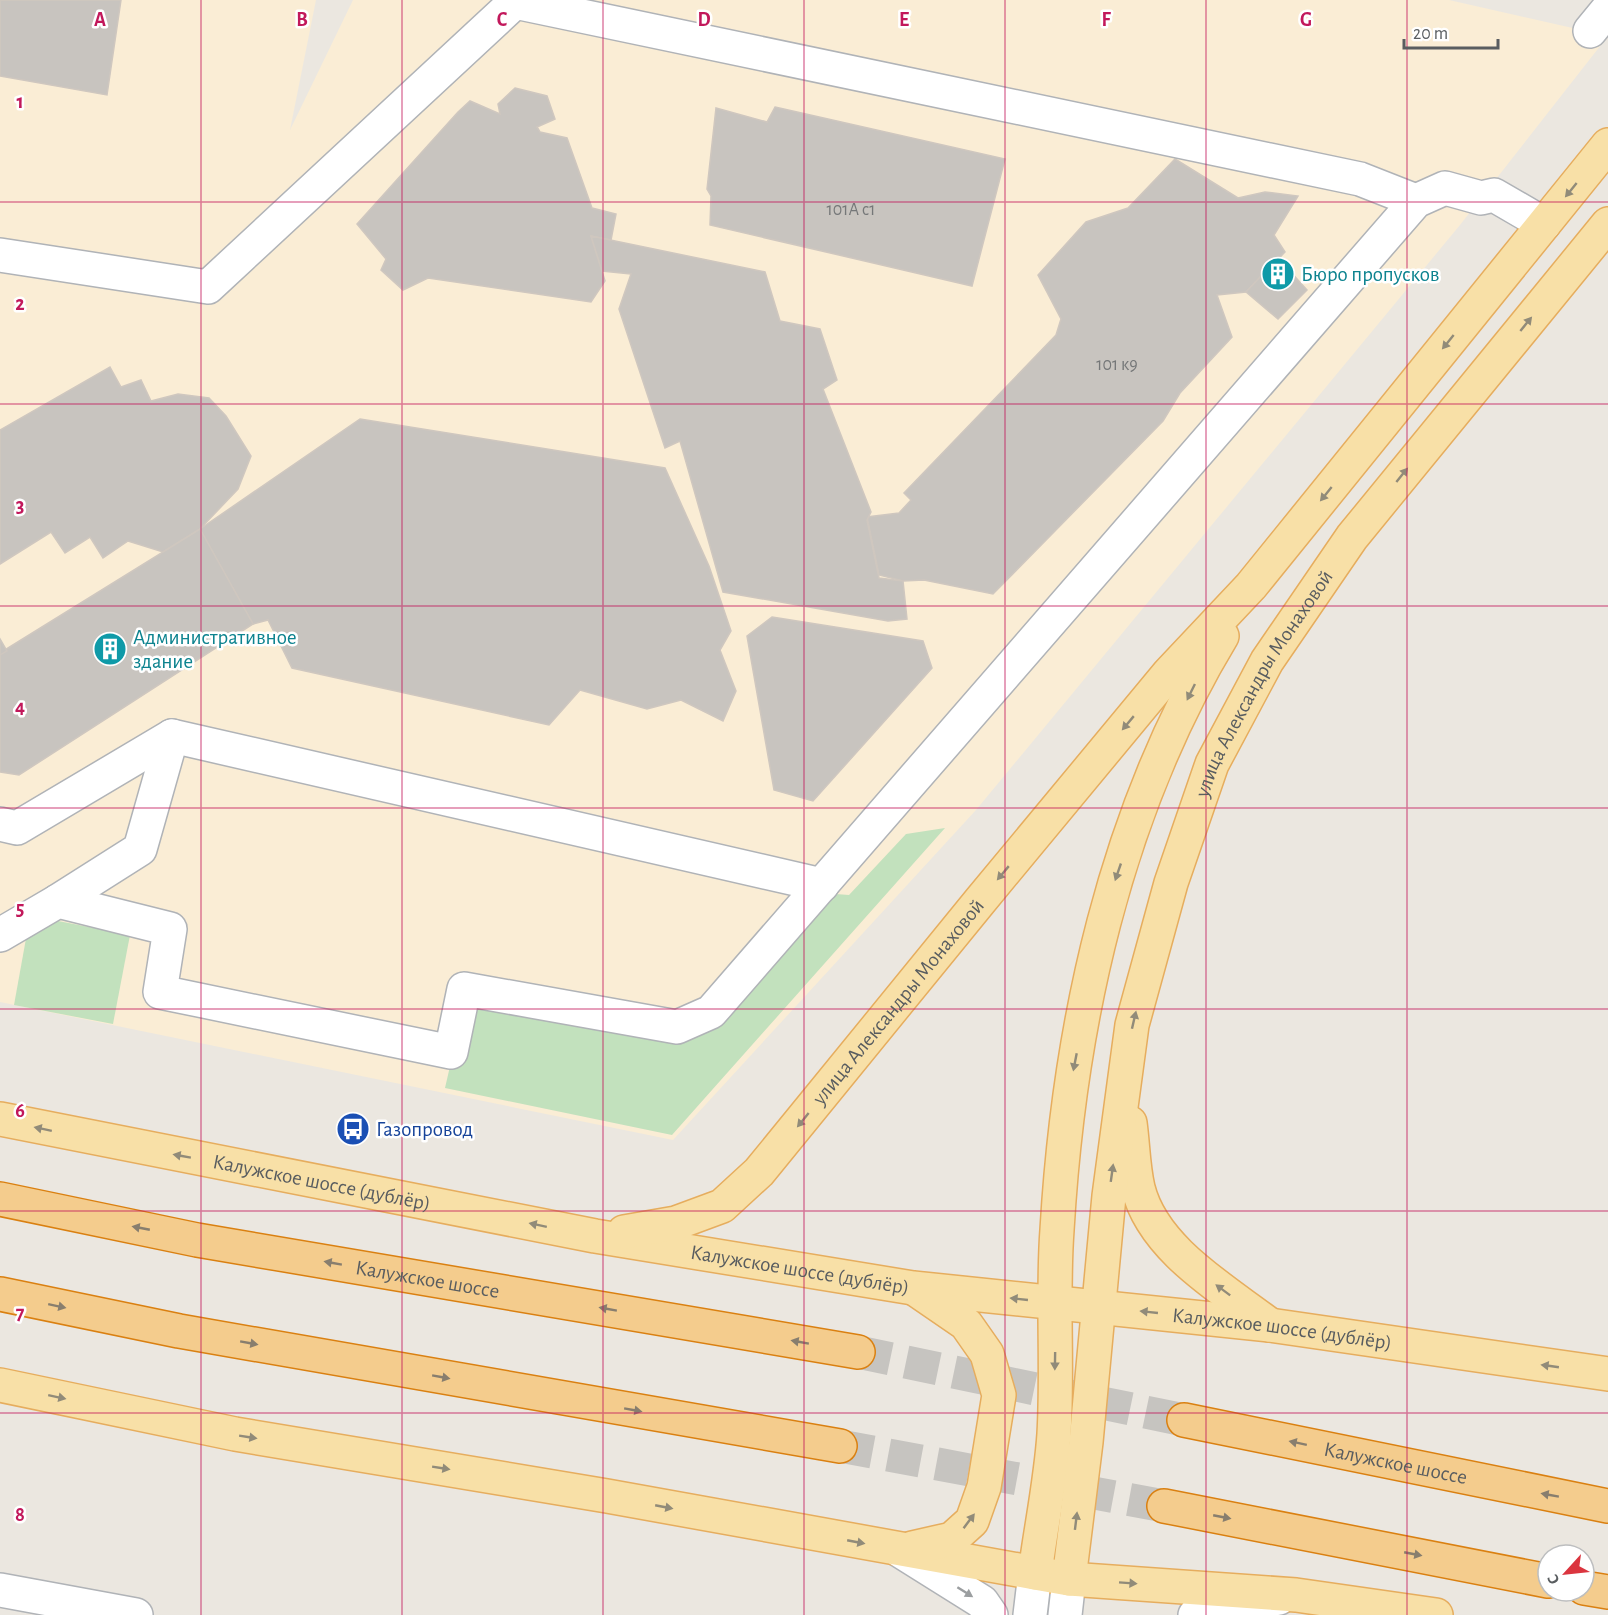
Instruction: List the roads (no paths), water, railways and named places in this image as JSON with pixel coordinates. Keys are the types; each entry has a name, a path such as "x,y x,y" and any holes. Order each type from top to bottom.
{"highway":[{"name":"Калужское шоссе","path":"0,1199 197,1240 858,1352"},
{"path":"0,1294 179,1331 840,1446"},
{"name":"Калужское шоссе","path":"1184,1420 1608,1506"},
{"path":"1164,1506 1536,1579"}],"main road":[{"name":"улица Александры Монаховой","path":"596,1236 676,1223 722,1206 759,1172 1162,682 1251,586 1608,145"},
{"name":"улица Александры Монаховой","path":"1069,1579 1086,1442 1105,1231 1132,1024 1171,883 1212,764 1267,661 1352,537 1604,233"},
{"name":"улица Александры Монаховой","path":"1035,1573 1054,1435 1056,1230 1071,1083 1094,963 1116,880 1157,761 1206,662 1251,586"},
{"path":"1125,1078 1138,1188 1148,1217 1176,1251 1270,1325"},
{"name":"Калужское шоссе (дублёр)","path":"0,1119 596,1236 913,1288 1270,1325 1608,1374"},
{"path":"899,1550 952,1539 972,1521 984,1487 999,1395 987,1354 966,1324 913,1288"},
{"path":"0,1385 235,1434 607,1496 1069,1579 1296,1595 1436,1615"}],"street":[{"path":"0,255 208,287 515,2 1360,179 1416,201"},
{"path":"58,901 170,929 160,992 451,1052 464,989 677,1027 711,1012 1416,201 1445,188 1481,198 1494,195 1544,224"},
{"path":"0,824 17,828 172,736 822,885"},
{"path":"0,935 140,849 172,736"},
{"path":"899,1550 982,1602 992,1615"},
{"path":"1030,1615 1035,1573"},
{"path":"1065,1615 1069,1579"},
{"path":"0,1590 136,1615"},
{"path":"1195,1615 1296,1595"}],"tunnel":[{"path":"858,1352 1184,1420"},
{"path":"840,1446 1164,1506"}],"place":[{"name":"Бюро пропусков","path":"1278,274"},
{"name":"Административное здание","path":"110,649"},
{"name":"Газопровод","path":"353,1129"}]}
